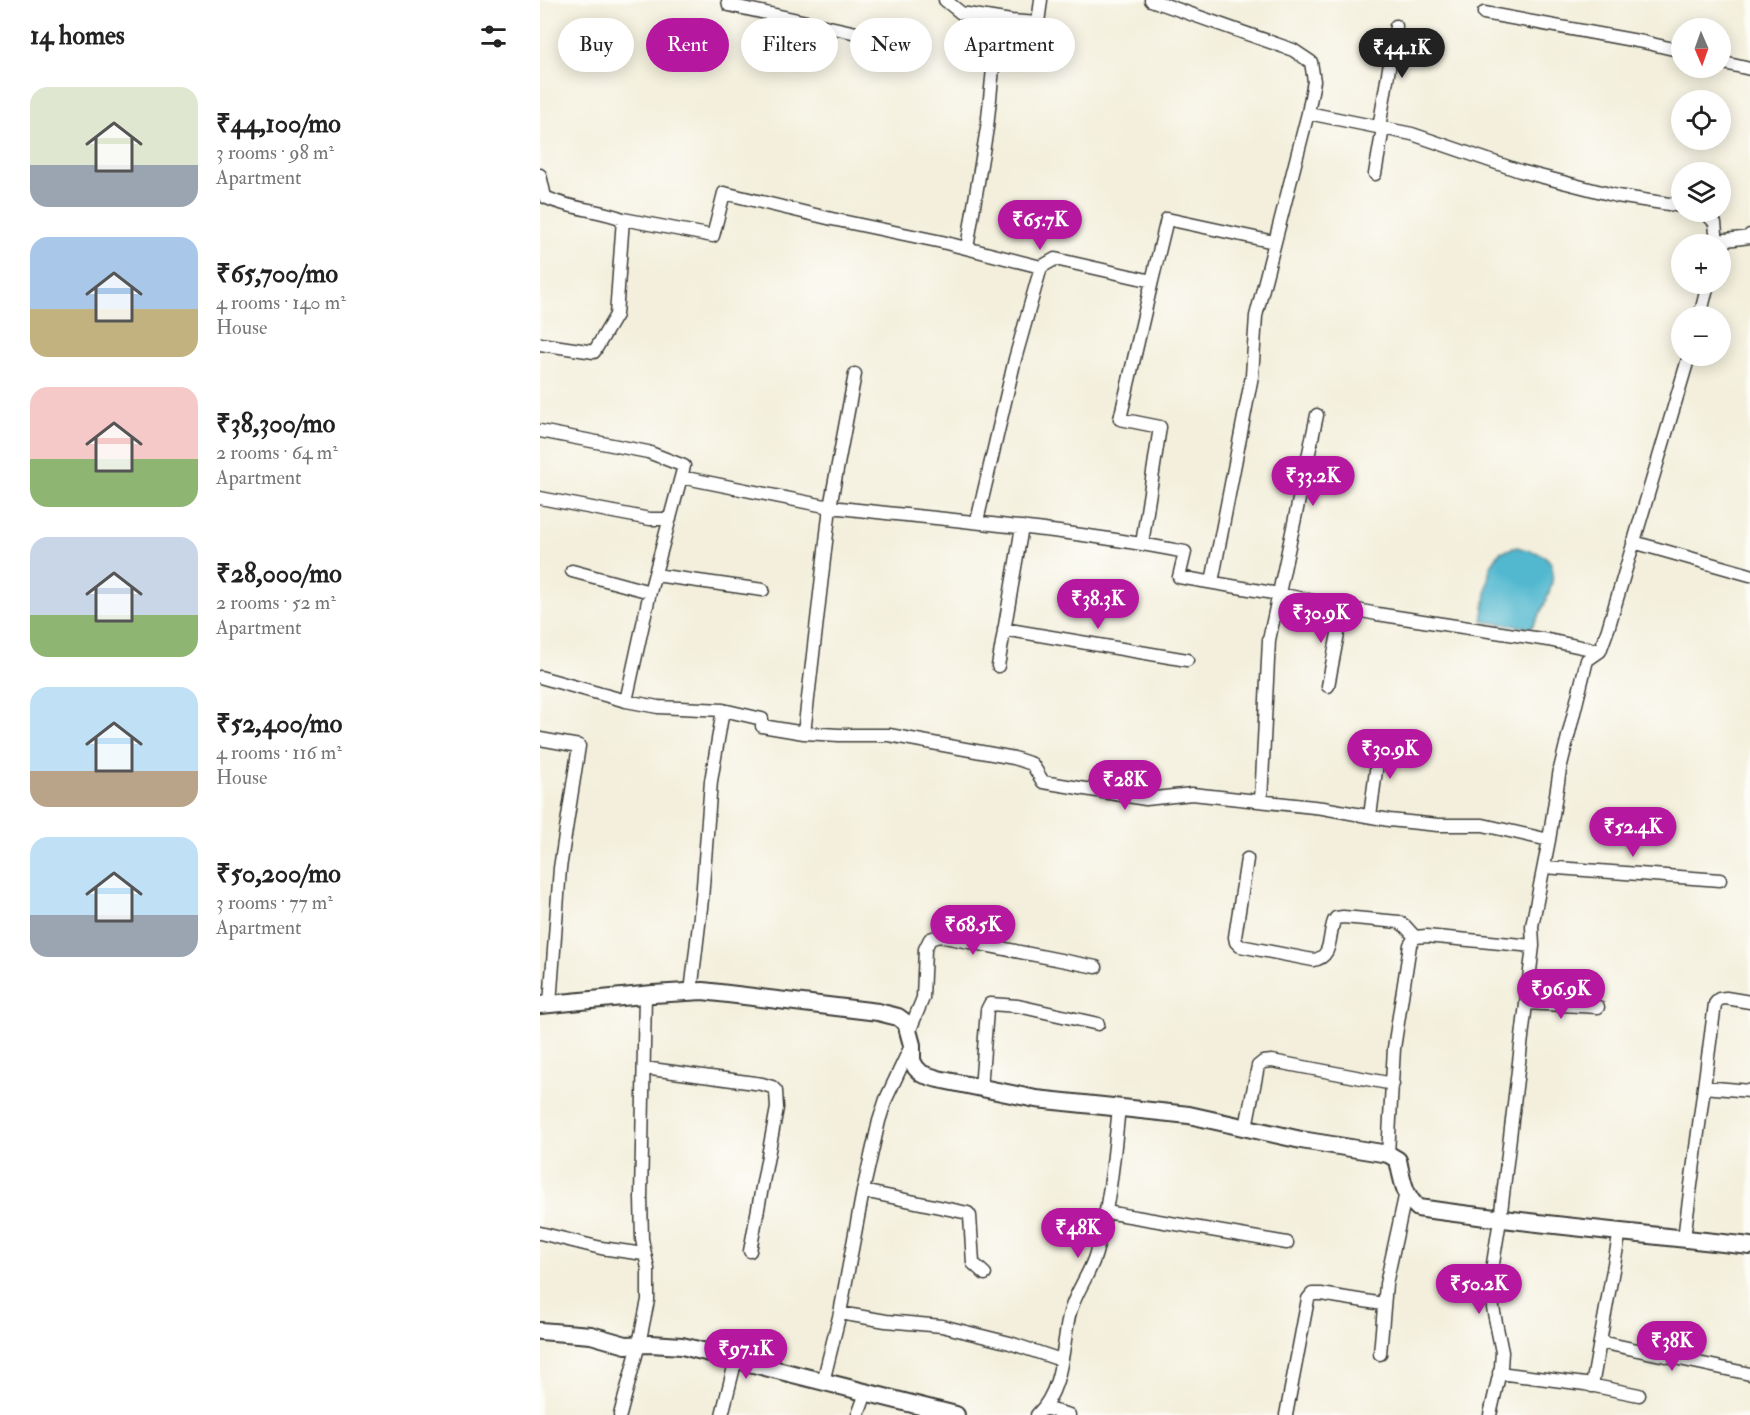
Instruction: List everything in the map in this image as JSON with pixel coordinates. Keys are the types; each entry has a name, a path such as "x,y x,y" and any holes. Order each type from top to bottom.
{"street":[{"path":"728,0 729,5 850,32"},
{"path":"945,0 961,13 992,18"},
{"path":"1039,18 1041,0"},
{"path":"1151,0 1293,50 1311,62 1314,81 1308,113 1256,316 1252,376 1212,582"},
{"path":"1484,13 1671,48"},
{"path":"1375,174 1396,26"},
{"path":"1731,65 1750,69"},
{"path":"967,248 987,128 993,72"},
{"path":"1308,113 1412,134 1520,171 1617,196 1671,204"},
{"path":"540,175 545,197 559,204 713,236 724,193 1041,267 1055,259 1152,281"},
{"path":"540,344 594,352 616,315 623,219"},
{"path":"1142,544 1160,427 1120,419 1167,219 1274,242"},
{"path":"1731,240 1750,236"},
{"path":"977,521 1015,359 1041,267"},
{"path":"1490,1415 1502,1352 1493,1308 1491,1276 1500,1220 1533,946 1532,926 1550,840 1560,769 1587,660 1600,651 1686,366"},
{"path":"804,733 830,507 855,374"},
{"path":"1261,801 1269,640 1317,415"},
{"path":"540,431 648,452 684,466 650,591 626,701"},
{"path":"681,477 830,507 1022,526 1185,552 1179,577 1377,614 1548,640 1600,651"},
{"path":"540,498 650,519 670,519"},
{"path":"998,666 1022,526"},
{"path":"1633,542 1750,575"},
{"path":"572,571 650,591"},
{"path":"655,575 762,591"},
{"path":"1328,686 1343,607"},
{"path":"1004,629 1187,660"},
{"path":"540,676 626,701 658,707 723,710 762,719 762,726 804,733 889,735 1014,758 1032,764 1043,782 1146,799 1192,794 1261,801 1438,825 1484,825 1550,840"},
{"path":"691,992 702,899 711,781 723,710"},
{"path":"540,739 579,747 560,868 545,1004 703,991 878,1012 898,1017 906,1023 912,1061 922,1074 981,1089 1036,1099 1189,1115 1301,1140 1388,1154 1398,1160 1406,1192 1418,1208 1500,1220 1750,1246"},
{"path":"1370,816 1380,740"},
{"path":"1247,859 1235,938 1240,946 1320,960 1328,951 1334,921 1336,918 1343,917 1399,922 1415,938"},
{"path":"1544,867 1720,880"},
{"path":"823,1382 840,1313 863,1191 886,1099 923,998 925,949 930,939 939,936 1096,967"},
{"path":"1388,1154 1394,1048 1410,945 1415,938 1426,936 1533,946"},
{"path":"620,1415 648,1300 649,1283 644,1254 641,1198 645,995"},
{"path":"1684,1238 1715,1004 1719,999 1726,998 1750,1002"},
{"path":"1526,1003 1598,1007"},
{"path":"981,1089 987,1010 990,1004 1018,1006 1098,1024"},
{"path":"1246,1127 1258,1066 1263,1062 1272,1061 1393,1084"},
{"path":"644,1068 762,1084 776,1091 777,1108 750,1251"},
{"path":"1704,1087 1750,1091"},
{"path":"1069,1415 1040,1411 1052,1393 1072,1306 1096,1256 1106,1212 1119,1107"},
{"path":"863,1191 968,1212 973,1263 985,1274"},
{"path":"1380,1354 1383,1304 1406,1192"},
{"path":"1106,1212 1287,1243"},
{"path":"1592,1386 1620,1231"},
{"path":"540,1233 602,1248 644,1254"},
{"path":"1300,1415 1287,1415 1308,1299 1312,1294 1321,1293 1383,1304"},
{"path":"840,1313 886,1321 942,1326 1010,1343 1061,1360"},
{"path":"540,1331 591,1335 626,1345 682,1346 954,1415"},
{"path":"1600,1342 1750,1374"},
{"path":"722,1415 736,1359"},
{"path":"1499,1373 1639,1395"},
{"path":"858,1415 866,1393"}],"water":[{"path":"1517,547 1544,556 1550,562 1553,570 1550,591 1531,628 1482,621 1490,567 1500,552"}]}
